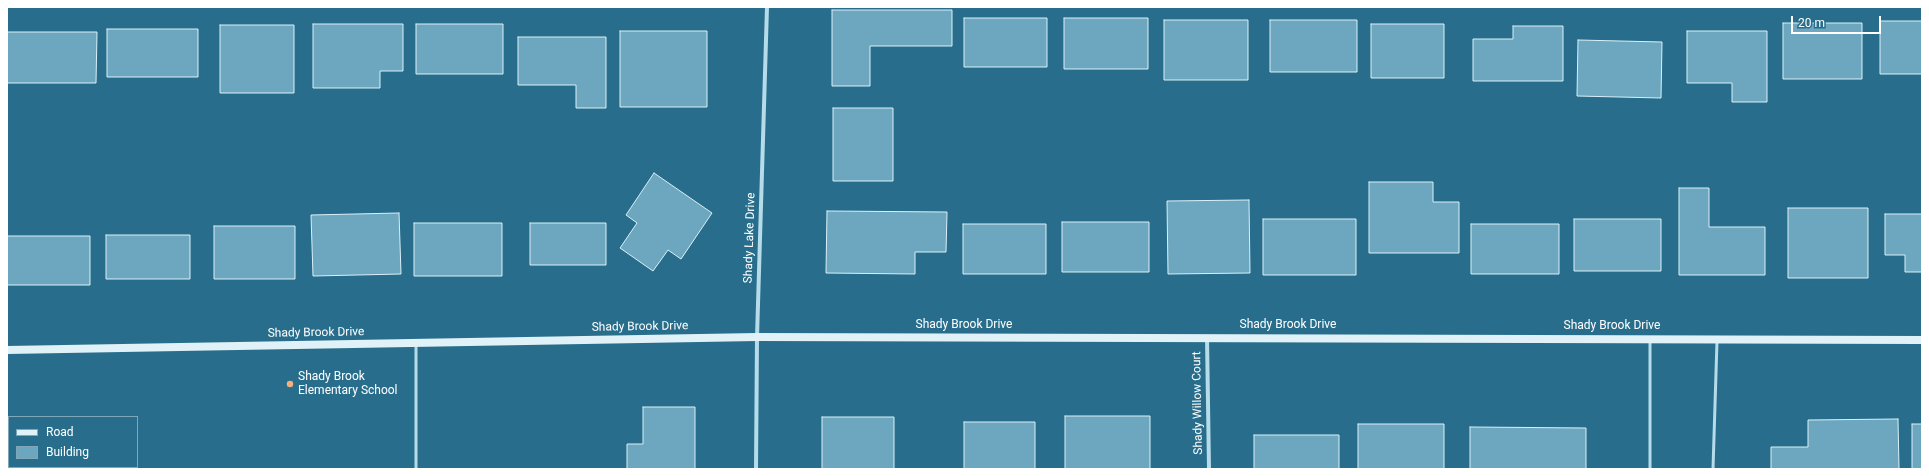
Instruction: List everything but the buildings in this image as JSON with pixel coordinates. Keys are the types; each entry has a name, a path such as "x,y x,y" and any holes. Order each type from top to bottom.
{"street":[{"name":"Shady Lake Drive","path":"756,469 757,337 767,7"},
{"name":"Shady Brook Drive","path":"7,350 757,337 1922,340"},
{"name":"Shady Willow Court","path":"1207,337 1209,469"}],"lane":[{"path":"1650,339 1650,469"},
{"path":"1713,469 1717,339"},
{"path":"416,343 416,469"}],"place":[{"name":"Shady Brook Elementary School","path":"290,384"}]}
